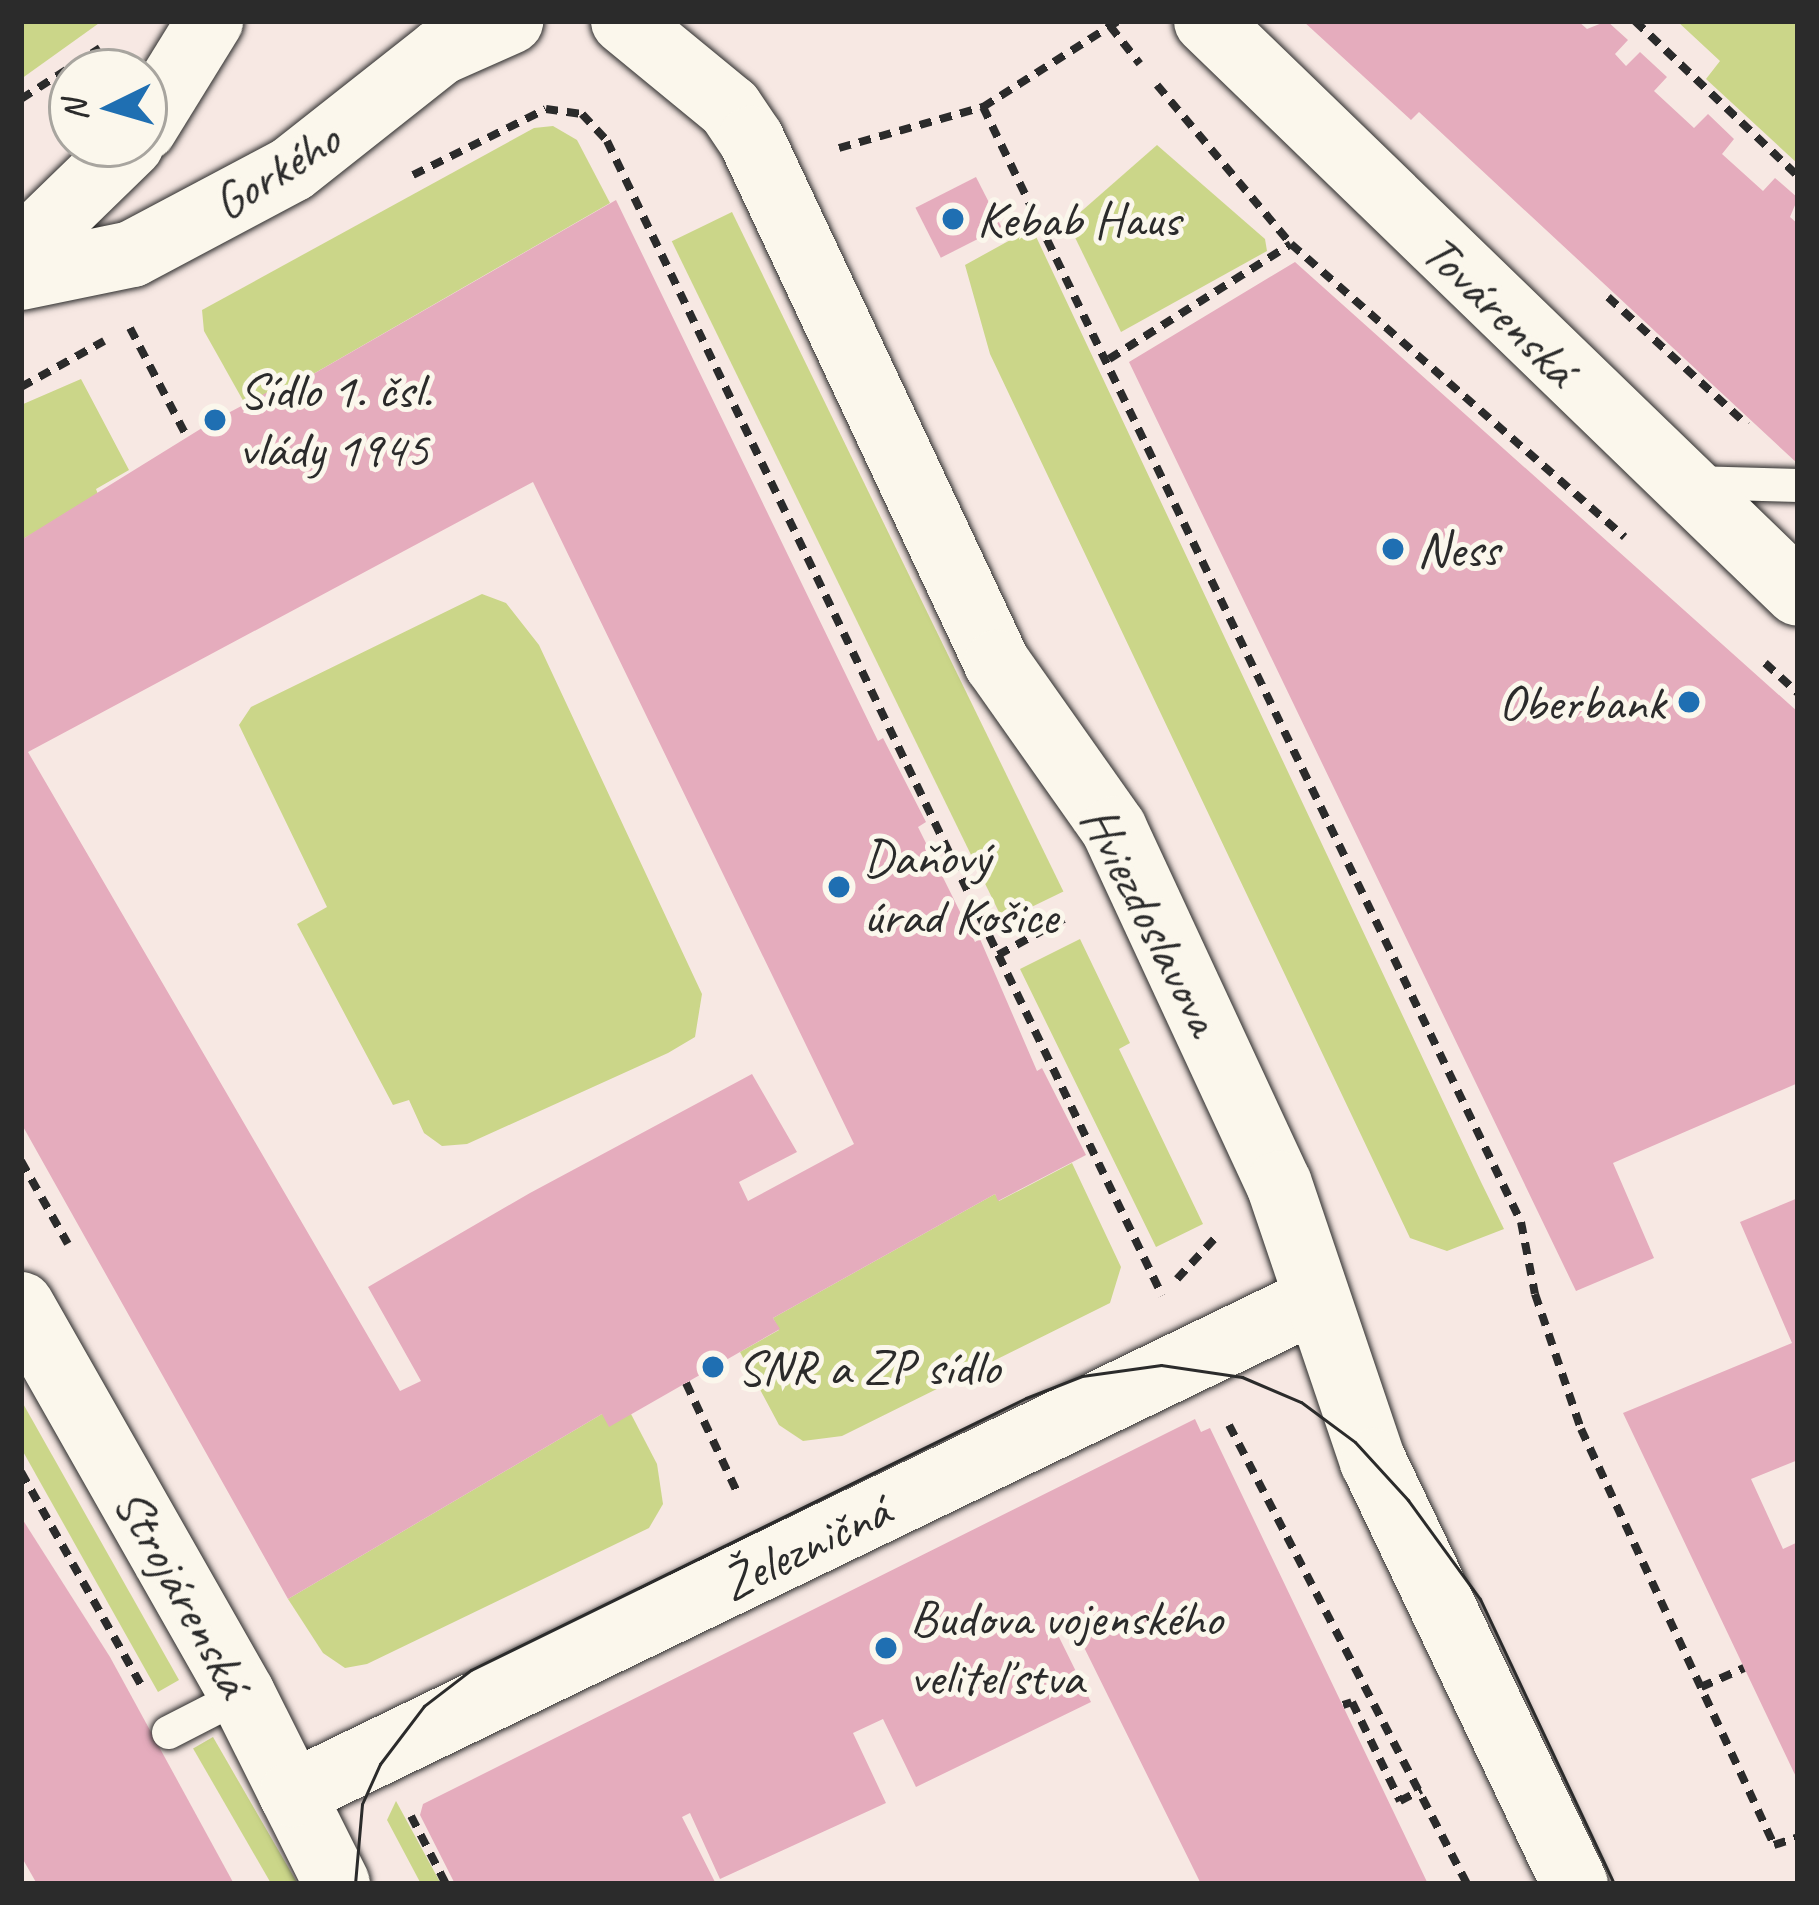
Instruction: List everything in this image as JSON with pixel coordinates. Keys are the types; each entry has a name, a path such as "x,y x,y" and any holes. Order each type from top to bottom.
{"street":[{"path":"168,89 210,21"},
{"name":"Gorkého","path":"21,277 132,254 292,169 440,52 510,21"},
{"name":"Hviezdoslavova","path":"624,21 730,108 751,140 997,663 1114,829 1279,1184 1373,1461 1575,1884"},
{"name":"Továrenská","path":"1207,21 1798,593"},
{"path":"21,251 106,168"},
{"name":"Železničná","path":"292,1794 1317,1298"},
{"name":"Strojárenská","path":"21,1305 242,1694 337,1884"}],"lane":[{"path":"1678,481 1798,484"},
{"path":"168,1732 242,1694"}],"path":[{"path":"1635,21 1798,176"},
{"path":"817,154 983,107 1114,23 1291,244 1452,384"},
{"path":"21,99 110,37"},
{"path":"983,107 1109,359 1521,1222 1535,1294 1581,1429 1774,1845 1798,1837"},
{"path":"396,184 526,115 565,108 595,124 1161,1293 1467,1884"},
{"path":"1109,359 1291,244"},
{"path":"21,387 150,316"},
{"path":"129,327 187,437"},
{"path":"849,681 863,675"},
{"path":"998,955 1069,916"},
{"path":"1161,1293 1220,1231"},
{"path":"686,1383 741,1499"},
{"path":"1701,1688 1744,1668"},
{"path":"1343,1706 1352,1702 1400,1801 1421,1790"}],"green space":[{"path":"21,21 102,21 64,48 48,48 48,60 21,79"},
{"path":"1677,21 1798,21 1798,164 1706,79 1720,61"},
{"path":"553,126 577,140 610,203 282,392 245,404 204,331 202,310 534,128"},
{"path":"1157,145 1265,239 1267,251 1121,332 1068,223"},
{"path":"732,212 1063,891 1003,921 672,241"},
{"path":"1032,228 1504,1229 1447,1251 1410,1238 990,354 965,265"},
{"path":"81,379 129,470 96,489 99,497 21,540 21,405"},
{"path":"482,594 506,603 539,645 702,994 695,1037 668,1053 467,1144 442,1146 424,1133 409,1100 393,1105 297,924 327,907 239,725 251,707"},
{"path":"1080,939 1130,1043 1119,1049 1203,1224 1156,1247 1020,969"},
{"path":"1072,1163 1121,1267 1110,1303 842,1436 803,1441 779,1425 740,1352 779,1330 773,1318 995,1194 999,1201"},
{"path":"21,1400 179,1680 158,1692 21,1448"},
{"path":"602,1414 631,1414 657,1464 663,1504 649,1528 367,1664 345,1668 323,1653 288,1599"},
{"path":"213,1737 298,1883 271,1884 193,1748"},
{"path":"396,1801 441,1884 421,1884 387,1820"}],"building":[{"path":"1303,21 1578,21 1587,29 1607,21 1628,40 1615,54 1626,66 1640,52 1667,77 1654,91 1694,128 1708,114 1734,139 1722,154 1763,191 1775,178 1798,198 1790,217 1798,224 1798,464 1419,112 1411,120"},
{"path":"976,177 1001,227 941,258 915,208"},
{"name":"Daňový úrad Košice","path":"616,200 878,741 883,738 926,822 918,827 975,942 980,939 1037,1071 1042,1068 1086,1155 998,1201 995,1194 773,1318 780,1329 609,1427 602,1414 288,1599 21,1123 21,540 215,420 279,386 282,392","holes":["533,482 854,1144 748,1201 739,1182 797,1152 752,1074 530,1193 368,1287 421,1381 400,1391 28,752"]},
{"path":"1295,262 1798,712 1798,1083 1613,1163 1654,1258 1576,1291 1129,362"},
{"path":"1798,1198 1798,1460 1751,1479 1783,1549 1798,1542 1798,1781 1623,1413 1792,1343 1740,1222"},
{"name":"Budova vojenského veliteľstva","path":"1195,1419 1201,1432 1210,1428 1428,1884 1201,1884 1073,1625 1057,1633 1091,1702 916,1787 883,1719 853,1733 886,1803 720,1879 690,1813 682,1817 716,1884 455,1884 420,1815 423,1804"},
{"path":"21,1517 110,1657 234,1884 37,1884 21,1856"}],"tram line":[{"path":"355,1884 362,1804 380,1764 424,1706 471,1670 1026,1398 1082,1376 1161,1365 1242,1377 1301,1402 1355,1442 1408,1500 1480,1599 1614,1884"}],"place":[{"name":"Kebab Haus","path":"953,219"},
{"name":"Sídlo 1. čsl. vlády 1945","path":"215,420"},
{"name":"Ness","path":"1393,549"},
{"name":"Oberbank","path":"1689,702"},
{"name":"Daňový úrad Košice","path":"839,887"},
{"name":"SNR a ZP sídlo","path":"713,1367"},
{"name":"Budova vojenského veliteľstva","path":"886,1648"}]}
